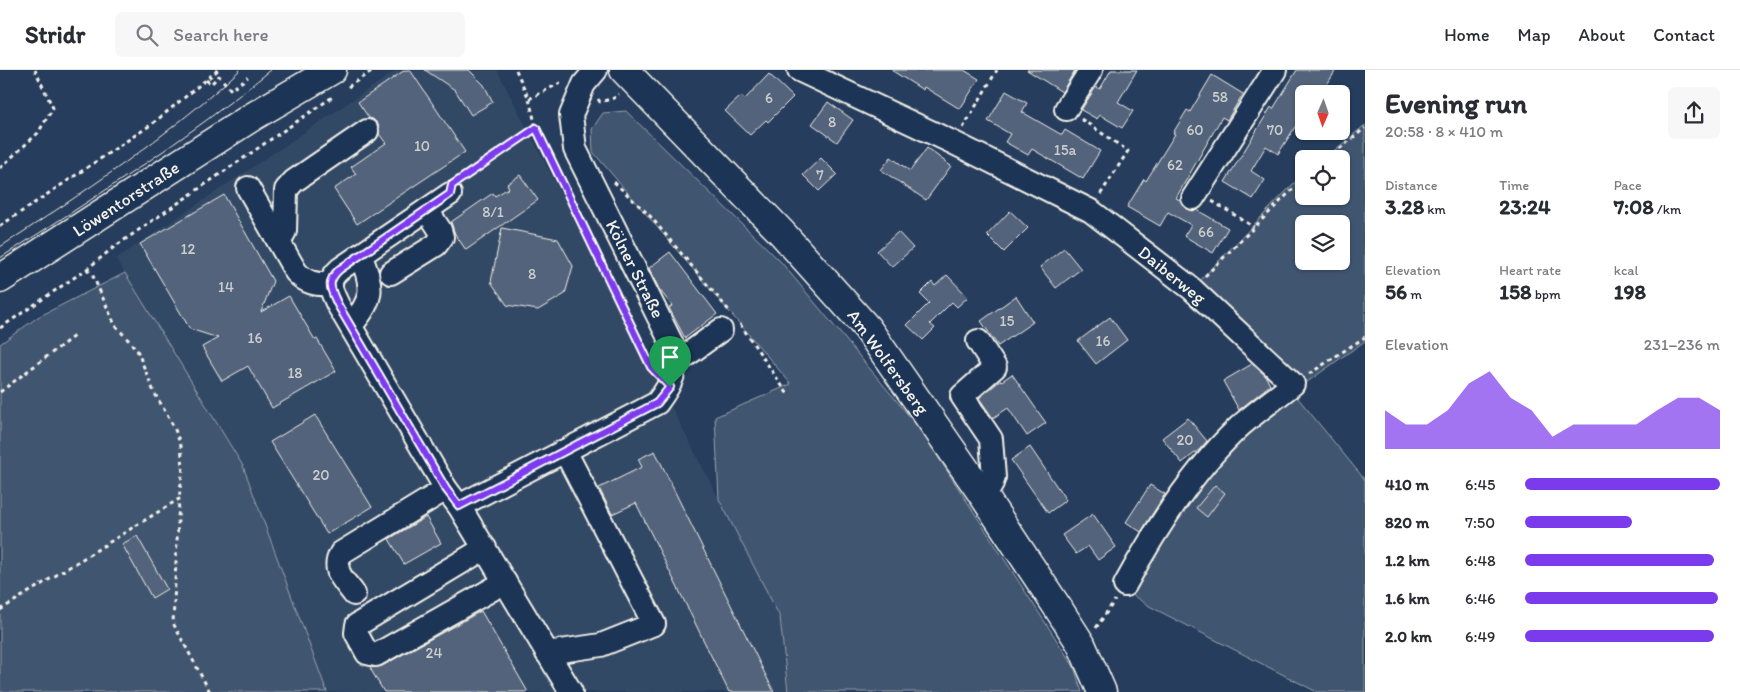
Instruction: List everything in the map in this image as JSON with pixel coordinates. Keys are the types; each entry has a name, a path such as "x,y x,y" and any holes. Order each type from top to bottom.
{"main road":[{"name":"Löwentorstraße","path":"252,117 307,70"},
{"name":"Löwentorstraße","path":"0,280 252,117 332,70"},
{"name":"Am Wolfersberg","path":"624,70 782,233 867,328 981,492 1080,644 1102,692"}],"street":[{"name":"Daiberweg","path":"799,70 954,143 1091,211 1192,289 1294,384"},
{"path":"1066,108 1090,70"},
{"path":"1195,195 1266,73"},
{"name":"Kölner Straße","path":"354,594 336,567 336,561 341,553 453,497 566,451 657,403 670,387 676,363 673,346 575,149 571,115 590,77"},
{"path":"279,242 285,231 286,190 294,181 367,131"},
{"path":"248,188 296,272 303,279 313,283 330,284"},
{"path":"450,194 360,255 335,274 330,284 338,305 571,692"},
{"path":"391,273 436,245 442,237 440,230 426,210"},
{"path":"351,325 360,315 367,302 371,284 360,255"},
{"path":"676,363 721,330"},
{"path":"978,341 995,367 962,396 991,439 994,478 990,486 981,492"},
{"path":"1125,585 1142,553 1196,474 1239,427 1294,384"},
{"path":"547,653 601,646 654,624 566,451"},
{"path":"484,548 357,625 356,633 367,653 376,655 505,582"}],"path":[{"path":"0,168 38,133 53,108 36,70"},
{"path":"0,226 152,124 218,70"},
{"path":"0,328 87,269 114,246 372,70"},
{"path":"516,70 529,99 536,128 651,367 670,387"},
{"path":"954,143 997,70"},
{"path":"206,80 210,84 219,76 232,90 248,77"},
{"path":"529,99 566,81 590,77"},
{"path":"1066,108 1128,151 1091,211"},
{"path":"450,194 452,185 536,128"},
{"path":"1339,150 1365,128"},
{"path":"611,179 650,216 748,334 789,396"},
{"path":"1192,289 1295,187"},
{"path":"1195,195 1254,227"},
{"path":"87,269 93,276 115,325 137,350 154,392 174,427 181,446 182,467 173,623 210,692"},
{"path":"0,392 74,336"},
{"path":"1294,384 1365,337"},
{"path":"0,610 179,499"},
{"path":"1095,630 1125,585"}],"shaded area":[{"path":"397,70 497,70 780,617 787,692 327,692 243,466 116,259"},
{"path":"626,111 781,262 920,429 1074,667 1082,692 788,692 780,617 719,499 715,417 791,384 593,152 592,129 603,113"},
{"path":"1365,125 1365,341 1293,392 1365,480 1365,692 1317,692 1151,607 1121,588 1195,474 1290,385 1188,293 1295,182 1295,205 1350,205 1350,150 1335,150 1347,140 1350,140 1350,137"},
{"path":"125,273 243,466 327,692 0,692 0,344 38,317"}],"building":[{"path":"405,70 410,70 465,152 357,224 334,189 356,174 351,167 386,143 379,134 378,124 369,118 358,102"},
{"path":"425,70 469,70 484,85 493,102 471,115 455,90"},
{"path":"891,70 964,70 979,79 960,109 924,87 923,90"},
{"path":"1027,70 1075,70 1062,92"},
{"path":"1111,70 1137,70 1118,102 1133,111 1122,128 1100,115 1097,119 1081,110 1096,87 1100,89"},
{"path":"1297,70 1336,70 1327,85 1295,85 1295,127 1278,154 1266,146 1251,171 1265,180 1253,199 1225,182 1271,107 1273,109"},
{"path":"769,74 793,97 768,122 766,120 750,135 725,111 741,96 745,99"},
{"path":"1212,75 1243,94 1227,120 1222,117 1176,198 1180,200 1186,209 1197,210 1228,228 1213,253 1184,236 1191,225 1168,212 1160,226 1127,207 1144,179 1146,181 1175,134 1173,133 1187,110 1190,112"},
{"path":"1006,91 1027,103 1022,112 1062,135 1065,130 1100,151 1083,179 1032,149 1028,155 1005,142 1010,134 988,121"},
{"path":"828,102 853,120 837,142 812,124"},
{"path":"927,148 951,166 926,200 881,170 891,157 910,171"},
{"path":"821,158 837,174 819,191 803,175"},
{"path":"520,175 538,200 466,250 455,234 451,222 493,193 495,196 509,188 507,184"},
{"path":"224,195 273,281 261,312 289,296 336,371 272,408 248,366 222,381 202,347 218,338 190,329 140,244"},
{"path":"1010,211 1028,228 1004,252 987,235"},
{"path":"502,228 558,239 573,266 565,294 538,310 507,305 491,282"},
{"path":"898,232 913,248 892,267 877,251"},
{"path":"1064,248 1081,269 1056,288 1040,267"},
{"path":"670,252 717,314 685,338 669,308 672,306 659,289 649,268"},
{"path":"947,275 968,297 957,307 952,302 930,324 935,328 923,340 907,325 929,303 920,294 932,282 935,286"},
{"path":"1016,296 1033,322 998,346 981,321"},
{"path":"1110,317 1127,340 1096,364 1078,341"},
{"path":"1252,364 1265,375 1270,385 1239,410 1223,381"},
{"path":"1012,374 1046,423 1027,436 1008,408 993,418 979,398 1001,380"},
{"path":"315,415 372,507 327,534 270,442"},
{"path":"1188,418 1207,441 1182,463 1162,438"},
{"path":"1030,447 1066,500 1048,513 1011,460"},
{"path":"655,451 774,692 729,692 636,503 612,514 599,488 642,467 638,459"},
{"path":"1150,485 1165,494 1141,532 1126,522"},
{"path":"1215,485 1225,493 1207,517 1196,508"},
{"path":"1093,514 1116,547 1098,560 1088,546 1076,554 1062,535"},
{"path":"426,517 441,543 404,564 389,539"},
{"path":"137,536 167,589 152,598 122,544"},
{"path":"481,611 528,692 384,692 370,668 382,666"}],"tram line":[{"path":"0,247 93,185 153,142 240,70"},
{"path":"0,258 172,145 271,70"}],"route":[{"path":"536,128 651,367 670,387 657,403 459,506 446,489 338,305 331,288 331,279 340,269 450,194 452,185 536,128"}]}
